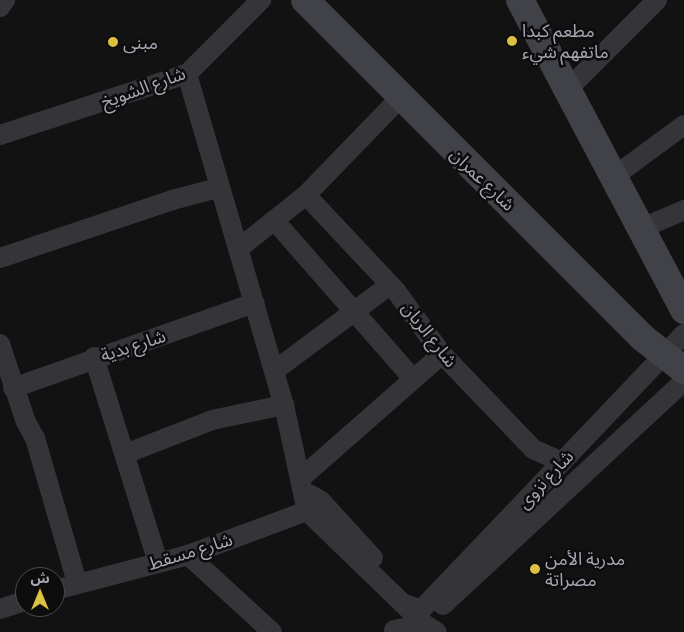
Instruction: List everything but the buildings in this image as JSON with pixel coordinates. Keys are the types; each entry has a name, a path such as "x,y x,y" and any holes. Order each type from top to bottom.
{"main road":[{"name":"شارع عمران","path":"305,0 400,98 643,338 674,362"},
{"path":"520,0 568,89 612,178 642,228 684,310"}],"street":[{"path":"0,7 5,0"},
{"name":"شارع الشويخ","path":"0,135 187,74 261,0"},
{"path":"568,89 657,0"},
{"path":"187,74 218,188 284,405 308,496 402,603 429,619"},
{"path":"238,249 306,195 400,98"},
{"path":"612,178 684,125"},
{"path":"0,258 172,200 218,188"},
{"name":"شارع الريان","path":"306,195 390,285 442,354 533,449 562,462"},
{"path":"642,228 684,210"},
{"path":"274,220 413,379"},
{"path":"274,371 390,285"},
{"name":"شارع بدية","path":"13,388 254,303"},
{"name":"شارع نزوى","path":"429,619 562,462 674,362 684,334"},
{"path":"0,344 13,388 35,438 77,582"},
{"path":"308,496 413,379 442,354"},
{"path":"94,358 158,562"},
{"name":"شارع نزوى","path":"429,619 684,381"},
{"path":"125,454 212,420 284,405"},
{"path":"308,496 444,632"},
{"name":"شارع مسقط","path":"65,586 188,555 308,496"},
{"path":"188,555 272,632"},
{"path":"393,631 402,603"},
{"path":"0,609 15,604"},
{"path":"393,631 429,619"}],"place":[{"name":"مطعم كبدا ماتفهم شيء","path":"512,41"},
{"name":"مبنى","path":"113,42"},
{"name":"مدرية الأمن مصراتة","path":"535,569"}]}
